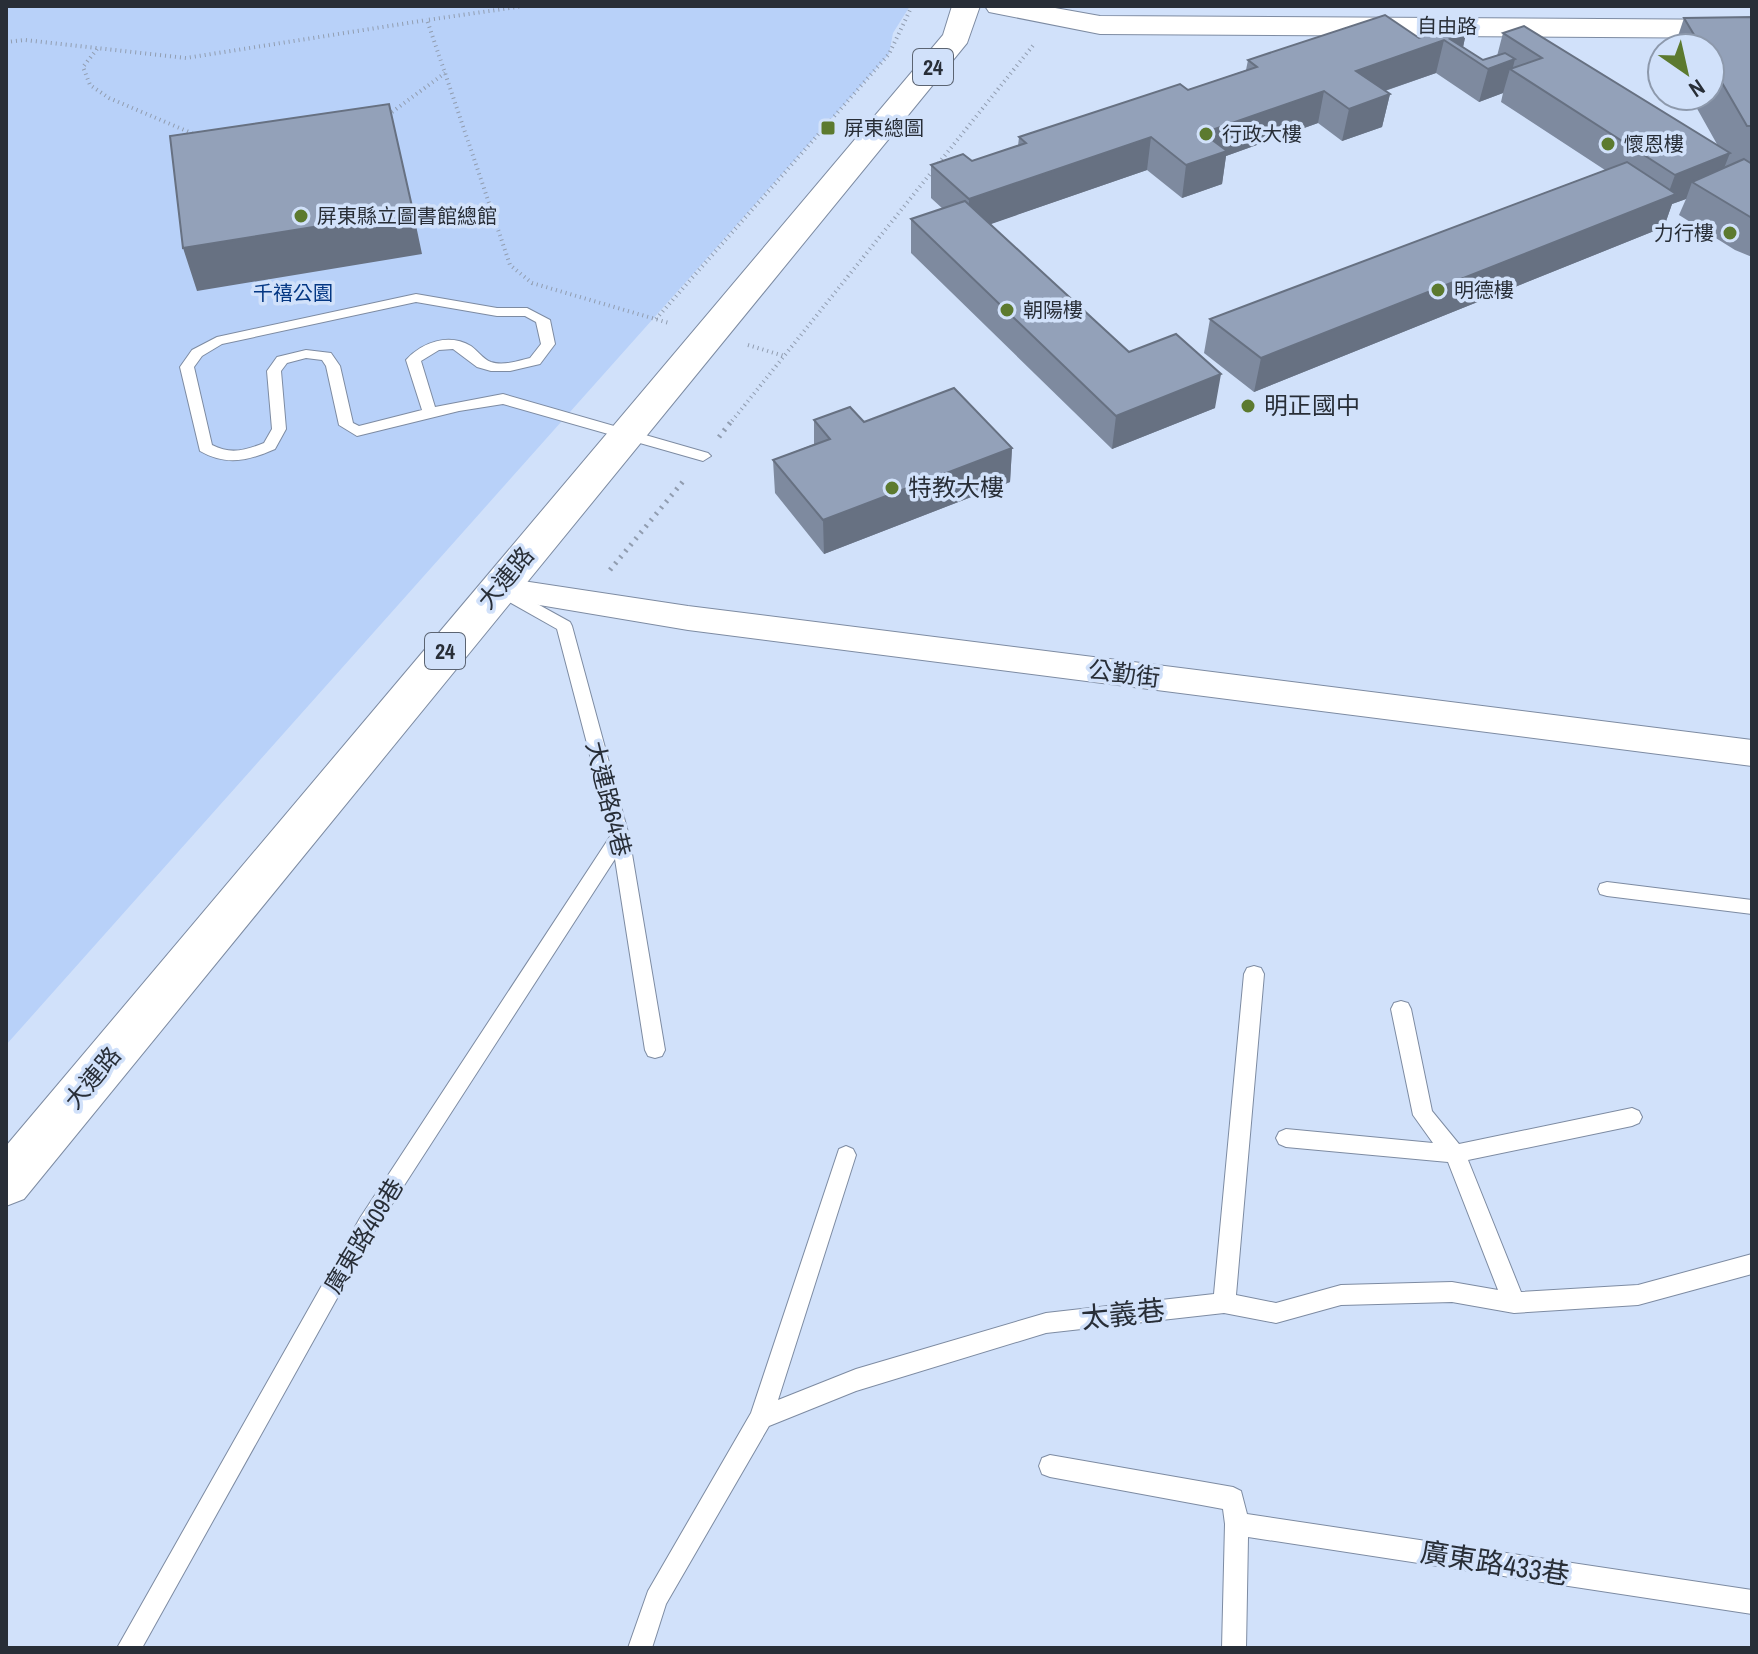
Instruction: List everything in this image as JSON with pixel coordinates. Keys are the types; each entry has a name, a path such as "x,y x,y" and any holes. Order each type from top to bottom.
{"main road":[{"name":"大連路","path":"6,1183 957,37 966,6"},
{"name":"自由路","path":"999,6 1100,25 1752,29"}],"street":[{"name":"公勤街","path":"497,588 688,618 1752,753"}],"lane":[{"path":"430,413 413,360 427,349 450,342 468,350 482,364 504,368 535,361 548,344 543,320 527,312 497,312 416,298 217,341 197,353 187,367 205,448 219,457 242,458 270,446 279,429 274,371 282,360 306,354 326,356 333,366 346,425 357,431 503,399 703,456"},
{"name":"大連路64巷","path":"497,588 564,626 620,836 655,1050"},
{"name":"廣東路409巷","path":"129,1648 367,1225 620,836"},
{"path":"1607,889 1752,907"},
{"path":"1224,1303 1254,974"},
{"path":"1401,1009 1423,1115 1455,1154 1514,1303"},
{"path":"1286,1138 1455,1154 1632,1117"},
{"path":"640,1648 656,1599 761,1418 846,1155"},
{"name":"太義巷","path":"761,1418 856,1380 1046,1323 1224,1303 1276,1313 1341,1295 1452,1292 1514,1303 1638,1295 1752,1264"},
{"path":"1050,1466 1233,1499 1237,1524 1234,1648"},
{"name":"廣東路433巷","path":"1237,1524 1752,1602"}],"path":[{"path":"6,42 25,40 186,58 524,6"},
{"path":"656,319 889,54 912,6"},
{"path":"427,20 510,265 532,283 784,356"},
{"path":"607,575 1035,43 1023,36"},
{"path":"97,49 83,67 90,85 109,98 196,135"},
{"path":"383,119 445,73"}],"green space":[{"name":"千禧公園","path":"6,6 910,6 893,33 889,54 6,1045"}],"building":[{"path":"1385,15 1419,38 1454,26 1466,33 1450,39 1483,60 1505,53 1515,59 1488,69 1444,40 1356,71 1390,94 1349,109 1324,91 1203,133 1227,151 1186,165 1151,137 969,199 931,165 963,154 972,161 1026,143 1019,137 1180,84 1188,90 1257,67 1248,60"},
{"path":"1752,17 1752,126 1747,126 1726,90 1726,32 1692,32 1684,18"},
{"path":"1524,26 1646,101 1646,112 1663,112 1730,153 1675,175 1510,69 1542,58 1503,33"},
{"path":"389,104 413,211 183,248 170,136"},
{"path":"1744,159 1752,164 1752,218 1692,182"},
{"path":"1627,162 1676,194 1261,358 1210,319"},
{"path":"965,201 1129,352 1176,334 1221,374 1116,416 911,219"},
{"path":"954,388 1012,448 823,520 773,460 830,439 814,420 850,407 864,422"}],"place":[{"name":"屏東總圖","path":"828,128"},
{"name":"行政大樓","path":"1206,134"},
{"name":"懷恩樓","path":"1608,144"},
{"name":"屏東縣立圖書館總館","path":"301,216"},
{"name":"力行樓","path":"1730,233"},
{"name":"明德樓","path":"1438,290"},
{"name":"朝陽樓","path":"1007,310"},
{"name":"明正國中","path":"1248,406"},
{"name":"特教大樓","path":"892,488"}]}
